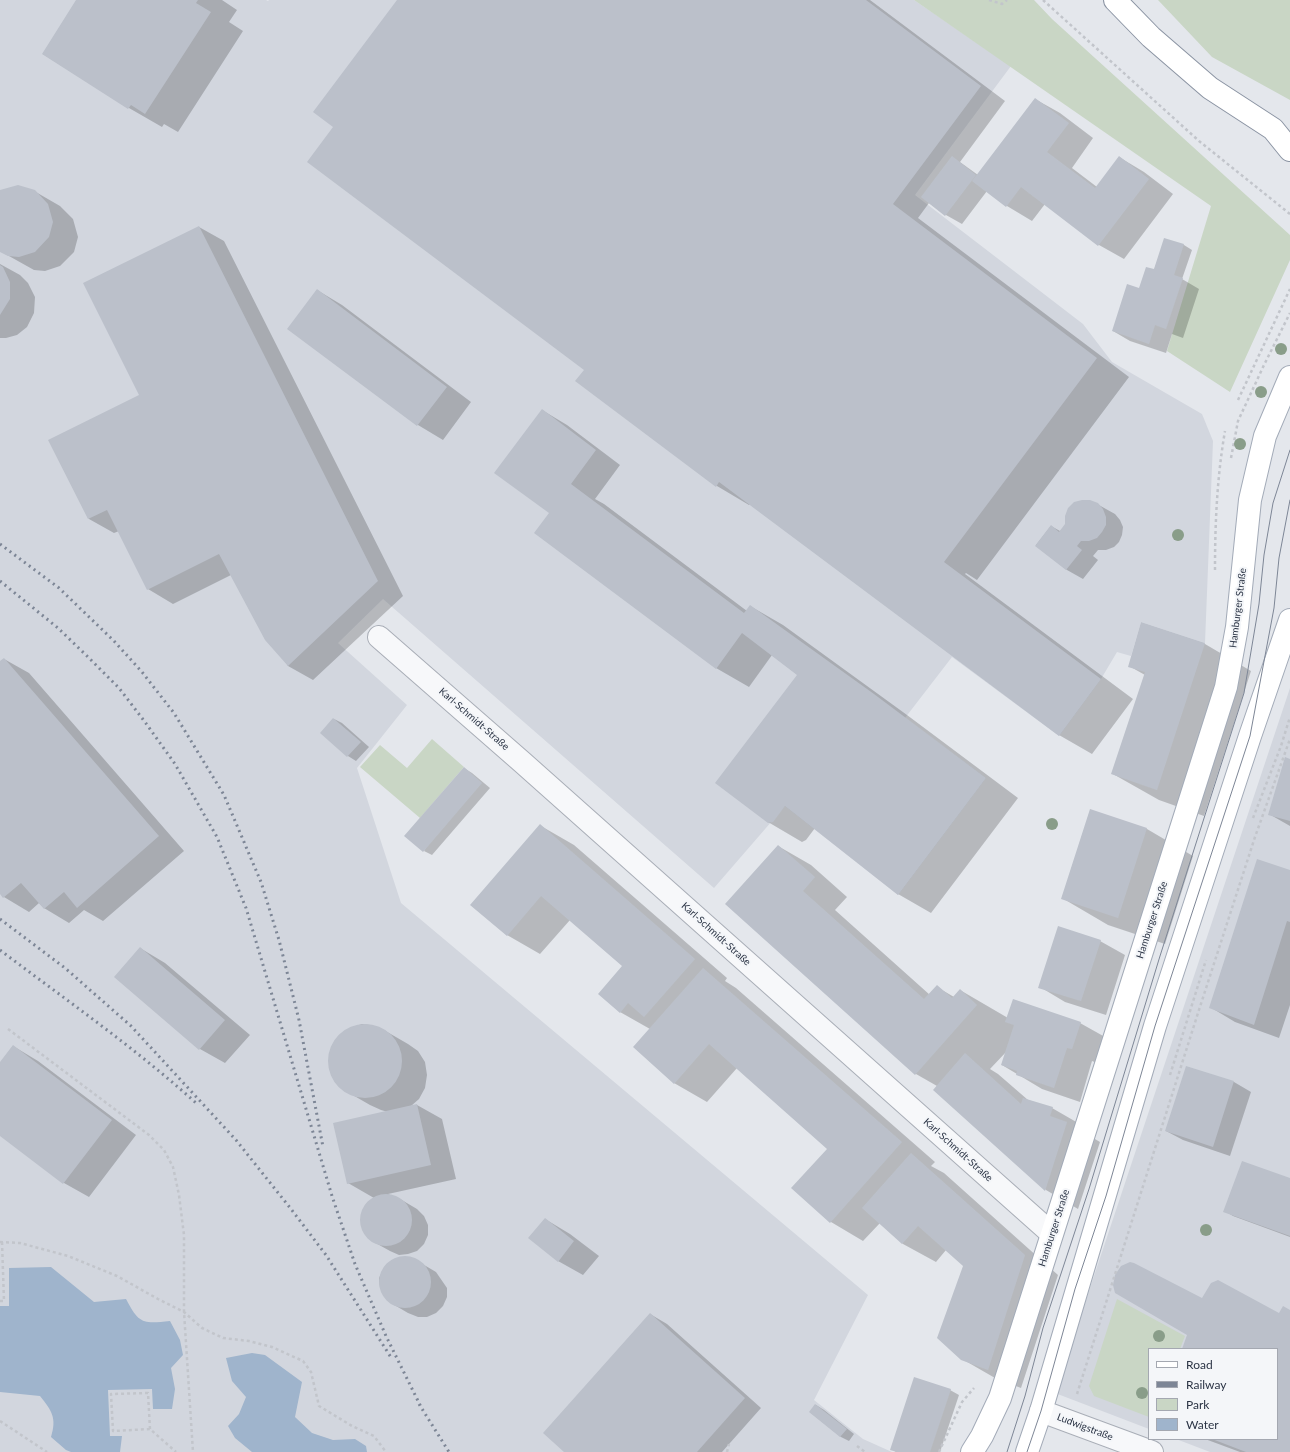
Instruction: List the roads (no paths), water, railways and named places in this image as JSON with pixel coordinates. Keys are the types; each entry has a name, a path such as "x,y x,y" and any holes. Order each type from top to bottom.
{"main road":[{"path":"1115,0 1151,37 1210,88 1281,132 1290,150"},
{"name":"Hamburger Straße","path":"972,1452 982,1436 1000,1398 1226,687 1237,627 1250,500 1265,436 1290,377"},
{"path":"1027,1452 1041,1411 1155,1026 1250,736 1290,620"}],"street":[{"name":"Karl-Schmidt-Straße","path":"379,638 522,762 1052,1234"},
{"name":"Ludwigstraße","path":"1041,1411 1152,1452"}],"water":[{"path":"51,1267 94,1302 126,1299 139,1318 143,1320 148,1322 170,1321 180,1340 183,1355 171,1368 175,1389 172,1409 153,1409 152,1389 108,1390 110,1436 122,1436 120,1452 71,1452 66,1450 51,1437 54,1425 52,1415 48,1406 40,1396 0,1392 0,1306 9,1306 9,1268"},
{"path":"252,1353 265,1355 302,1382 295,1417 312,1433 333,1440 355,1439 366,1446 367,1452 252,1452 235,1438 228,1426 239,1414 246,1397 232,1381 226,1358"}],"tram line":[{"path":"1007,1452 1025,1396 1043,1328 1089,1189 1160,956 1244,693 1259,604 1264,555 1273,503 1290,450"},
{"path":"1027,1452 1041,1411 1075,1289 1106,1196 1155,1026 1250,736 1274,608 1279,558 1290,500"}],"railway":[{"path":"0,544 59,588 114,641 142,672 174,713 224,795 261,882 279,940 299,1020 323,1147"},
{"path":"0,581 58,628 119,688 175,764 217,837 246,908 332,1196 355,1264 386,1336 421,1407"},
{"path":"0,919 65,968 131,1026 236,1140 326,1255 392,1359"},
{"path":"0,950 124,1043 196,1103"},
{"path":"419,1404 449,1452"}]}
